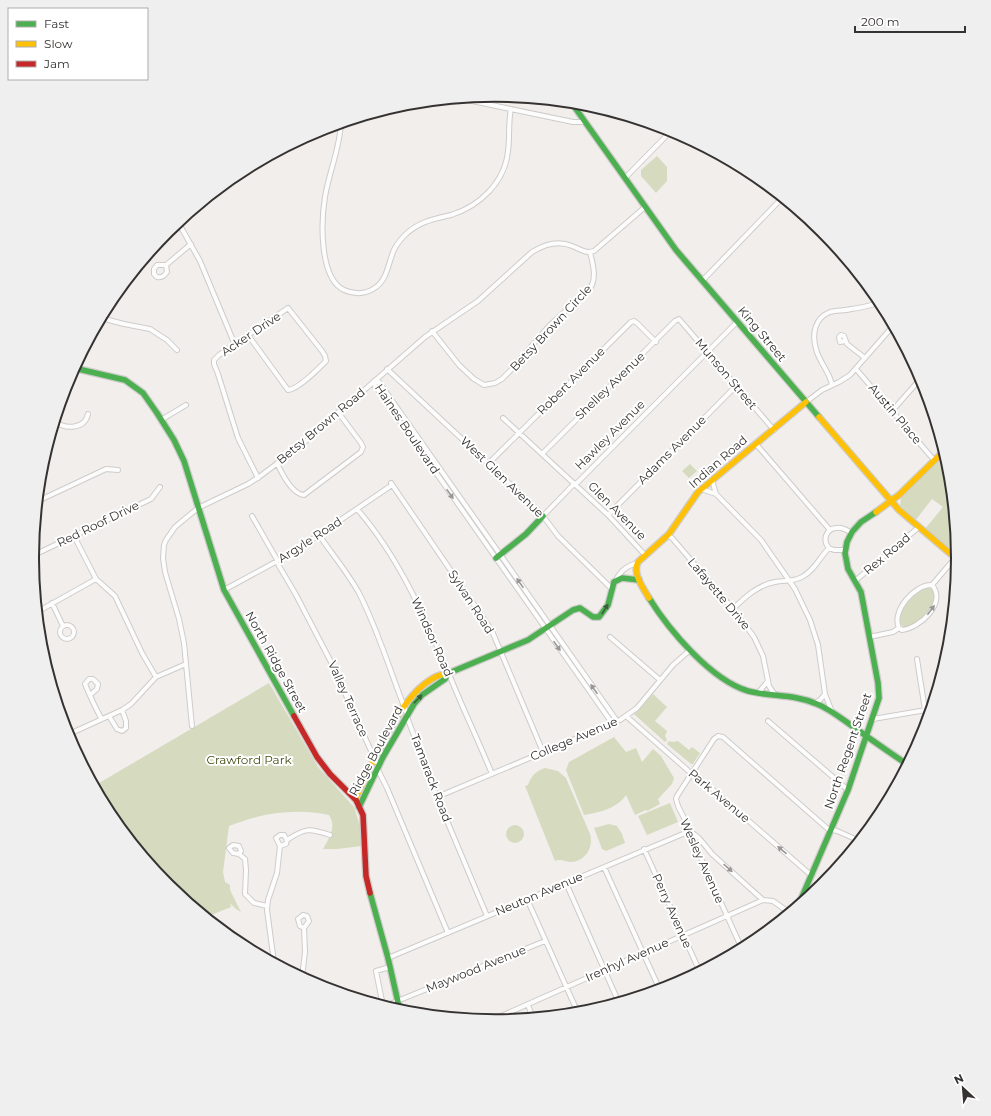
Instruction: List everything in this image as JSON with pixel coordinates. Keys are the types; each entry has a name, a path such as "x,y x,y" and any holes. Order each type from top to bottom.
{"street":[{"path":"477,102 573,122 586,122"},
{"name":"King Street","path":"575,108 676,250 702,281 891,502 952,556"},
{"path":"340,129 325,197 323,221 324,247 328,268 334,282 345,290 358,293 370,290 380,284 392,254 399,242 411,229 428,221 467,209 482,199 492,188 502,172 508,152 511,109"},
{"path":"578,112 581,109"},
{"path":"625,178 667,135"},
{"path":"702,281 779,201"},
{"path":"590,252 645,207"},
{"path":"181,228 191,244 209,282 235,345"},
{"name":"Betsy Brown Road","path":"192,726 184,643 180,619 165,572 163,552 166,540 175,527 198,508 258,478 299,447 432,331 470,307 539,247 548,244 561,243 590,252"},
{"path":"166,265 191,244"},
{"name":"Betsy Brown Circle","path":"432,331 459,365 474,379 484,385 496,383 510,371 549,326 590,289 593,284 595,274 590,252"},
{"path":"832,386 829,375 816,351 813,332 817,323 822,316 832,312 851,310 875,304"},
{"name":"Acker Drive","path":"248,335 290,390 294,389 326,361 322,351 288,308 248,335 214,360 238,438 258,478"},
{"path":"107,319 150,329 167,340 177,350"},
{"name":"Shelley Avenue","path":"542,454 678,319"},
{"name":"Munson Street","path":"678,319 774,430"},
{"name":"Robert Avenue","path":"488,464 631,322 633,321 637,323 656,342"},
{"name":"Hawley Avenue","path":"498,557 526,534 572,486 575,485 708,353 737,322"},
{"path":"806,402 817,393 832,386 856,369 890,329"},
{"path":"845,341 865,358"},
{"name":"West Glen Avenue","path":"388,369 540,512 558,536 612,589"},
{"name":"Austin Place","path":"856,369 934,460"},
{"name":"North Ridge Street","path":"80,370 117,377 132,384 143,393 161,420 181,455 224,590 317,757 330,774 355,799 364,823 366,876 388,958 398,1004"},
{"name":"Haines Boulevard","path":"374,381 379,382 612,723"},
{"path":"892,411 917,383"},
{"name":"Adams Avenue","path":"608,515 736,386"},
{"name":"Indian Road","path":"547,627 577,608 582,609 593,617 599,617 608,605 612,589 619,575 626,568 637,562 667,535 691,500 712,480 806,402"},
{"path":"161,420 186,405"},
{"path":"278,463 280,469 295,491 304,495 353,459 363,449 362,443 338,412"},
{"path":"59,424 64,427 75,427 86,420 88,414"},
{"name":"Glen Avenue","path":"503,418 608,515 645,555"},
{"path":"756,444 830,530"},
{"path":"852,533 844,529 836,528 830,530 826,534 826,545 834,550 845,550 847,541 858,524 891,502 940,455"},
{"path":"43,499 106,468 118,470"},
{"path":"712,480 716,494 761,540 795,589 808,616 818,645 825,694 832,712"},
{"name":"Argyle Road","path":"224,590 277,561 319,535 392,484"},
{"name":"Sylvan Road","path":"392,484 487,624 501,652 543,752"},
{"name":"Red Roof Drive","path":"39,553 151,499 160,487"},
{"path":"702,490 716,494"},
{"name":"Windsor Road","path":"357,509 390,555 409,586 435,640 492,774"},
{"name":"Valley Terrace","path":"252,516 331,662 375,761 377,771 387,788 448,933"},
{"name":"Rex Road","path":"855,581 919,527"},
{"name":"Tamarack Road","path":"319,535 359,594 385,654 407,714 407,718 437,796 487,916"},
{"name":"Lafayette Drive","path":"667,535 672,538 748,628 760,649 765,664 768,681 775,695"},
{"path":"74,536 96,579 115,596 142,653 156,677"},
{"path":"733,609 746,596 759,588 775,582 797,579 816,566 823,554 829,548"},
{"name":"North Regent Street","path":"804,894 848,790 879,698 861,592 846,564 845,550"},
{"path":"637,562 635,570 639,580 658,611 690,650 710,670 738,687 758,693 799,698 815,703 832,712 904,762"},
{"path":"899,628 897,616 903,604 919,589 924,586 932,585 952,565"},
{"path":"616,580 622,578 639,580"},
{"path":"42,609 96,579"},
{"path":"869,637 893,632 899,628 905,629 916,625 935,605 937,597 932,585"},
{"path":"52,603 63,626"},
{"name":"Haines Boulevard","path":"547,627 617,721"},
{"name":"Ridge Boulevard","path":"355,799 404,706 417,691 431,680 444,673 449,673 528,640 547,627"},
{"path":"610,637 660,680"},
{"name":"College Avenue","path":"437,796 626,716 637,708 673,665 690,650"},
{"path":"873,719 925,710 917,659"},
{"path":"74,732 92,724 101,718 122,710 131,704 156,677 186,664"},
{"name":"Ridge Boulevard","path":"359,807 407,714 422,695 445,679 449,673"},
{"path":"758,693 768,681"},
{"path":"815,703 825,694"},
{"path":"90,695 101,718"},
{"path":"109,716 117,729 122,731 127,725 122,710"},
{"name":"Park Avenue","path":"626,716 812,876"},
{"path":"768,721 848,790"},
{"path":"692,774 714,739 718,736 723,737 828,829 837,830 856,839"},
{"name":"Wesley Avenue","path":"692,774 678,793 676,799 740,944"},
{"path":"279,844 286,844 287,840 298,833 308,830 317,830 330,835"},
{"path":"690,831 699,838 712,854 764,900 773,901 784,909"},
{"name":"Neuton Avenue","path":"388,958 644,849 690,831"},
{"path":"273,956 267,917 267,906 277,873 279,844 276,838 282,834 287,840"},
{"name":"Perry Avenue","path":"644,849 698,967"},
{"path":"699,854 707,852 712,854"},
{"path":"239,854 245,859 245,894 254,903 267,906"},
{"path":"604,866 657,984"},
{"path":"566,883 617,998"},
{"path":"527,899 575,1008"},
{"name":"Irenhyl Avenue","path":"506,1014 726,915 764,900"},
{"path":"303,971 305,952 304,928"},
{"name":"Maywood Avenue","path":"392,1003 545,941"},
{"path":"383,1000 376,971 390,967"},
{"path":"528,1004 531,1013"}],"green space":[{"path":"657,156 667,167 667,181 656,193 641,176 641,170"},
{"path":"940,459 948,498 952,551 925,529 943,507 932,499 915,521 900,505 903,496"},
{"path":"690,464 697,471 689,478 682,471"},
{"path":"926,587 933,590 935,595 934,602 930,610 917,623 909,626 902,626 899,620 905,605 916,593"},
{"name":"Crawford Park","path":"269,683 318,767 354,807 361,829 361,846 323,849 328,841 332,824 329,815 316,813 278,813 254,818 229,826 223,872 225,882 230,885 230,890 241,912 230,903 231,907 212,915 173,881 152,859 116,812 99,783"},
{"path":"653,694 667,707 655,721 667,731 665,736 667,740 665,742 634,714"},
{"path":"614,737 626,752 636,748 642,762 653,749 661,756 674,778 672,784 658,799 660,804 647,811 646,810 635,815 626,795 613,807 584,815 566,770 569,762"},
{"path":"669,741 678,741 689,750 692,747 700,753 693,764 691,764 667,744"},
{"path":"545,768 558,771 566,778 590,834 591,844 587,853 576,861 555,861 525,786 528,785 534,774"},
{"path":"670,803 678,822 647,835 638,816"},
{"path":"609,824 617,826 625,843 606,851 602,849 594,828"},
{"path":"515,825 521,828 524,834 521,840 515,843 509,840 506,834 509,828"}],"traffic: fast":[{"path":"576,108 676,250 819,417"},
{"path":"80,369 125,380 143,393 174,440 184,461 224,590 294,716"},
{"path":"803,895 848,790 879,698 878,683 861,592 848,569 845,553 847,542 852,532 861,522 876,512"},
{"path":"496,558 526,534 543,516"},
{"path":"359,807 383,757 414,704 422,695 445,679 449,673 528,640 573,610 580,608 593,617 599,617 608,605 614,582 622,578 639,580"},
{"path":"649,598 657,611 679,639 706,665 720,676 734,685 748,691 792,697 822,706 904,762"},
{"path":"370,893 388,958 398,1004"}],"traffic: slow":[{"path":"649,598 637,576 636,571 638,562 669,534 698,492 806,402"},
{"path":"819,417 899,510 952,555"},
{"path":"876,512 899,495 940,455"},
{"path":"355,799 392,724 404,706 418,690 433,678 449,673"}],"traffic: jam":[{"path":"294,716 317,757 330,774 356,800 363,815 366,876 370,893"}]}
